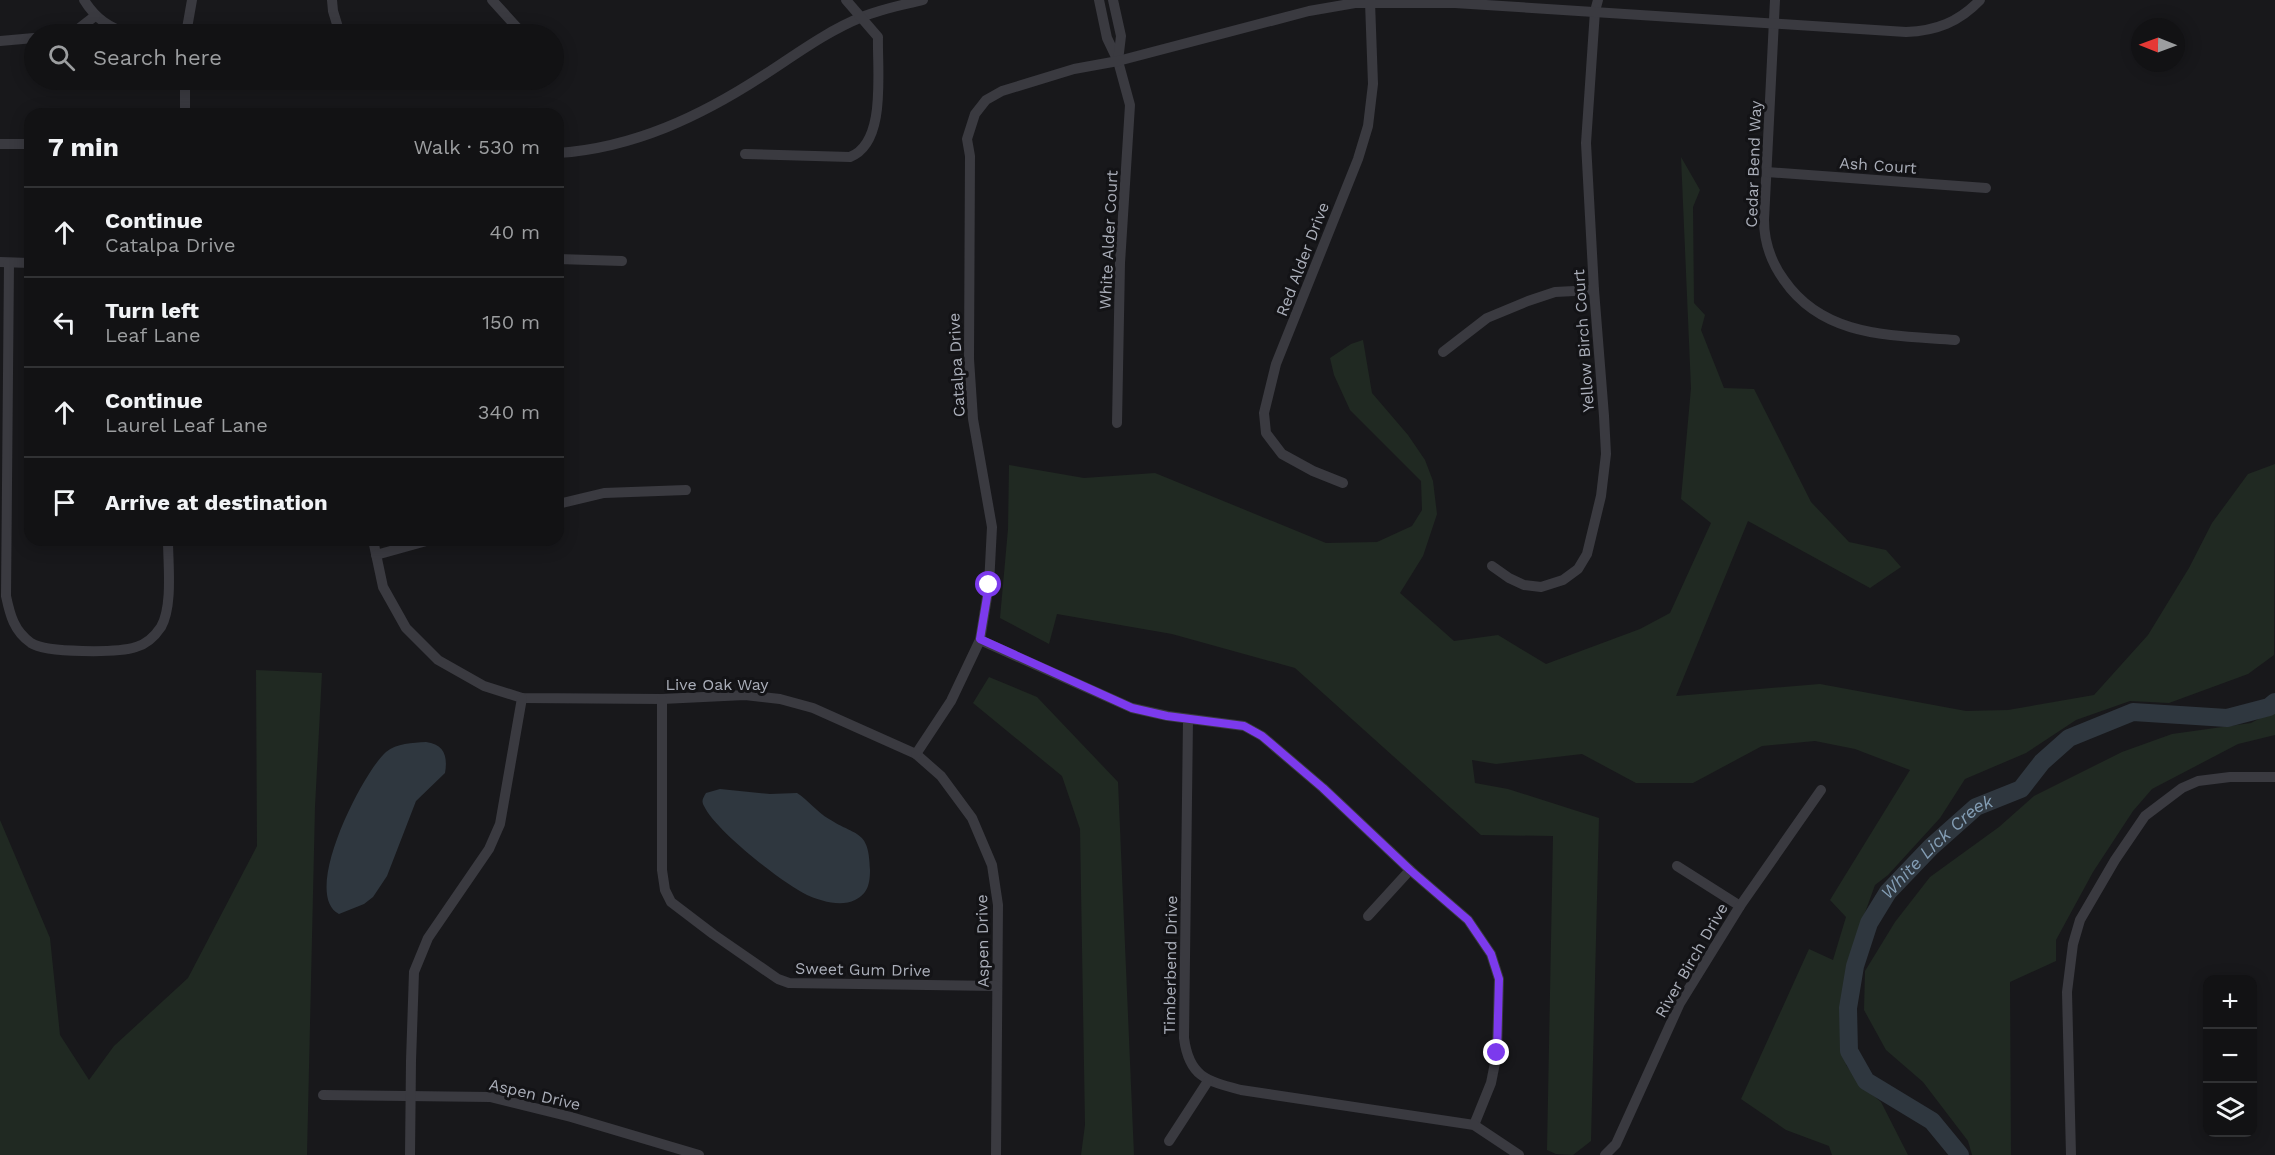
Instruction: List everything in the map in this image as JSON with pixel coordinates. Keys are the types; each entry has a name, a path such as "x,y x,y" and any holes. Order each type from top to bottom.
{"street":[{"path":"84,0 95,16 106,24"},
{"path":"188,24 192,0"},
{"path":"332,0 337,24"},
{"path":"492,0 514,24"},
{"path":"745,154 843,158 857,155 863,149 874,132 878,37 862,17 847,4 846,0"},
{"path":"564,152 586,150 655,133 703,112 862,17 923,0"},
{"name":"White Alder Court","path":"1099,0 1107,38 1118,61 1130,105 1120,263 1117,423"},
{"name":"White Alder Court","path":"1113,0 1121,36 1118,61"},
{"name":"Cedar Bend Way","path":"1775,0 1764,220 1766,245 1780,276 1801,301 1828,320 1859,331 1955,340"},
{"name":"Catalpa Drive","path":"916,754 951,701 980,639 989,585 992,527 973,420 969,359 969,130 980,107 993,95 1074,69 1118,61 1309,11 1370,2 1595,4 1689,19 1922,32 1958,19 1980,0"},
{"name":"Red Alder Drive","path":"1343,483 1313,471 1282,454 1266,433 1264,413 1276,364 1358,159 1368,126 1373,84 1370,2"},
{"name":"Yellow Birch Court","path":"1492,566 1516,582 1533,587 1557,583 1578,569 1587,554 1601,496 1606,454 1586,143 1595,4"},
{"path":"85,24 95,16"},
{"path":"0,41 24,39"},
{"path":"185,90 185,108"},
{"path":"0,144 24,144"},
{"name":"Ash Court","path":"1767,172 1986,188"},
{"path":"564,260 622,261"},
{"path":"24,263 5,262 6,596 10,617 19,633 33,644 52,650 119,650 137,647 153,638 162,624 167,606 168,546"},
{"path":"1443,352 1487,318 1528,301 1555,292 1594,290"},
{"path":"564,503 604,493 686,490"},
{"name":"Live Oak Way","path":"374,546 383,587 406,628 427,651 468,679 522,698 662,699 745,695 788,701 813,708 916,754"},
{"path":"376,555 408,546"},
{"path":"980,639 1132,708 1188,719 1221,721 1244,726 1262,736 1323,788 1410,870 1468,920 1491,954 1499,979 1497,1053 1491,1083 1474,1125"},
{"path":"410,1155 413,982 417,960 428,938 495,837 504,811 522,698"},
{"name":"Sweet Gum Drive","path":"662,699 662,870 665,890 671,902 778,980 997,986"},
{"name":"Timberbend Drive","path":"1188,719 1184,1038 1188,1057 1193,1067 1208,1081"},
{"name":"Aspen Drive","path":"916,754 953,789 972,818 986,849 995,882 998,906 996,1155"},
{"path":"2071,1155 2067,992 2073,944 2080,920 2115,860 2145,816 2182,788 2198,781 2230,777 2275,777"},
{"name":"River Birch Drive","path":"1605,1155 1616,1144 1680,1003 1740,906 1821,790"},
{"path":"1677,866 1740,906"},
{"path":"1368,916 1410,870"},
{"path":"1169,1141 1208,1081 1241,1090 1474,1125 1519,1155"},
{"name":"Aspen Drive","path":"323,1095 476,1096 504,1099 699,1155"}],"shaded area":[{"path":"1681,157 1700,190 1693,207 1694,303 1705,315 1701,330 1724,388 1754,389 1811,502 1849,542 1886,550 1901,567 1870,588 1748,521 1676,696 1820,684 1966,711 2008,710 2094,695 2148,635 2189,568 2212,523 2248,474 2275,464 2274,655 2248,674 2169,703 2130,701 2076,720 2026,753 1965,779 1940,818 1888,875 1875,885 1853,946 1842,994 1846,1065 1860,1084 1881,1102 1908,1155 1832,1155 1829,1146 1786,1130 1741,1099 1809,949 1833,960 1846,917 1830,900 1910,770 1855,749 1815,741 1762,746 1693,783 1636,783 1582,754 1496,764 1472,760 1475,783 1508,789 1599,818 1591,1141 1573,1155 1556,1154 1547,1150 1553,836 1481,835 1295,668 1172,634 1057,614 1049,644 1000,618 1008,529 1009,465 1084,478 1155,473 1326,543 1377,542 1412,526 1422,510 1421,481 1350,410 1334,375 1330,358 1351,344 1363,340 1372,393 1408,435 1425,460 1433,481 1437,514 1423,556 1400,593 1454,641 1498,635 1546,664 1640,629 1670,613 1711,523 1681,499 1691,388"},
{"path":"256,670 322,673 315,807 307,1155 0,1155 0,820 50,938 60,1035 89,1080 114,1046 188,978 257,846"},
{"path":"989,677 1037,697 1118,782 1134,1155 1081,1155 1085,1125 1080,829 1062,776 973,703"},
{"path":"2275,710 2275,735 2238,744 2152,789 2133,811 2093,872 2056,940 2056,961 2010,982 2011,1155 1972,1155 1968,1141 1923,1082 1886,1050 1864,1010 1865,971 1895,922 1930,877 1999,827 2034,796 2122,752 2172,734 2251,723"},
{"path":"426,742 441,748 446,761 445,773 416,801 387,876 373,897 364,904 339,914 329,902 327,883 331,859 339,833 363,783 390,749 410,743"},
{"path":"720,789 770,794 797,793 825,816 860,836 867,847 869,857 869,879 865,891 859,898 843,903 818,899 796,889 750,855 711,816 703,804 703,798 706,793"}],"waterway":[{"name":"White Lick Creek","path":"1960,1155 1932,1121 1866,1081 1849,1051 1848,1008 1855,966 1869,923 1888,892 1931,847 1976,807 2021,789 2042,762 2069,738 2133,712 2227,718 2269,707 2275,702"}],"route":[{"path":"989,585 980,639 1132,708 1167,716 1221,721 1244,726 1262,736 1323,788 1410,870 1468,920 1491,954 1499,979 1497,1053"}]}
